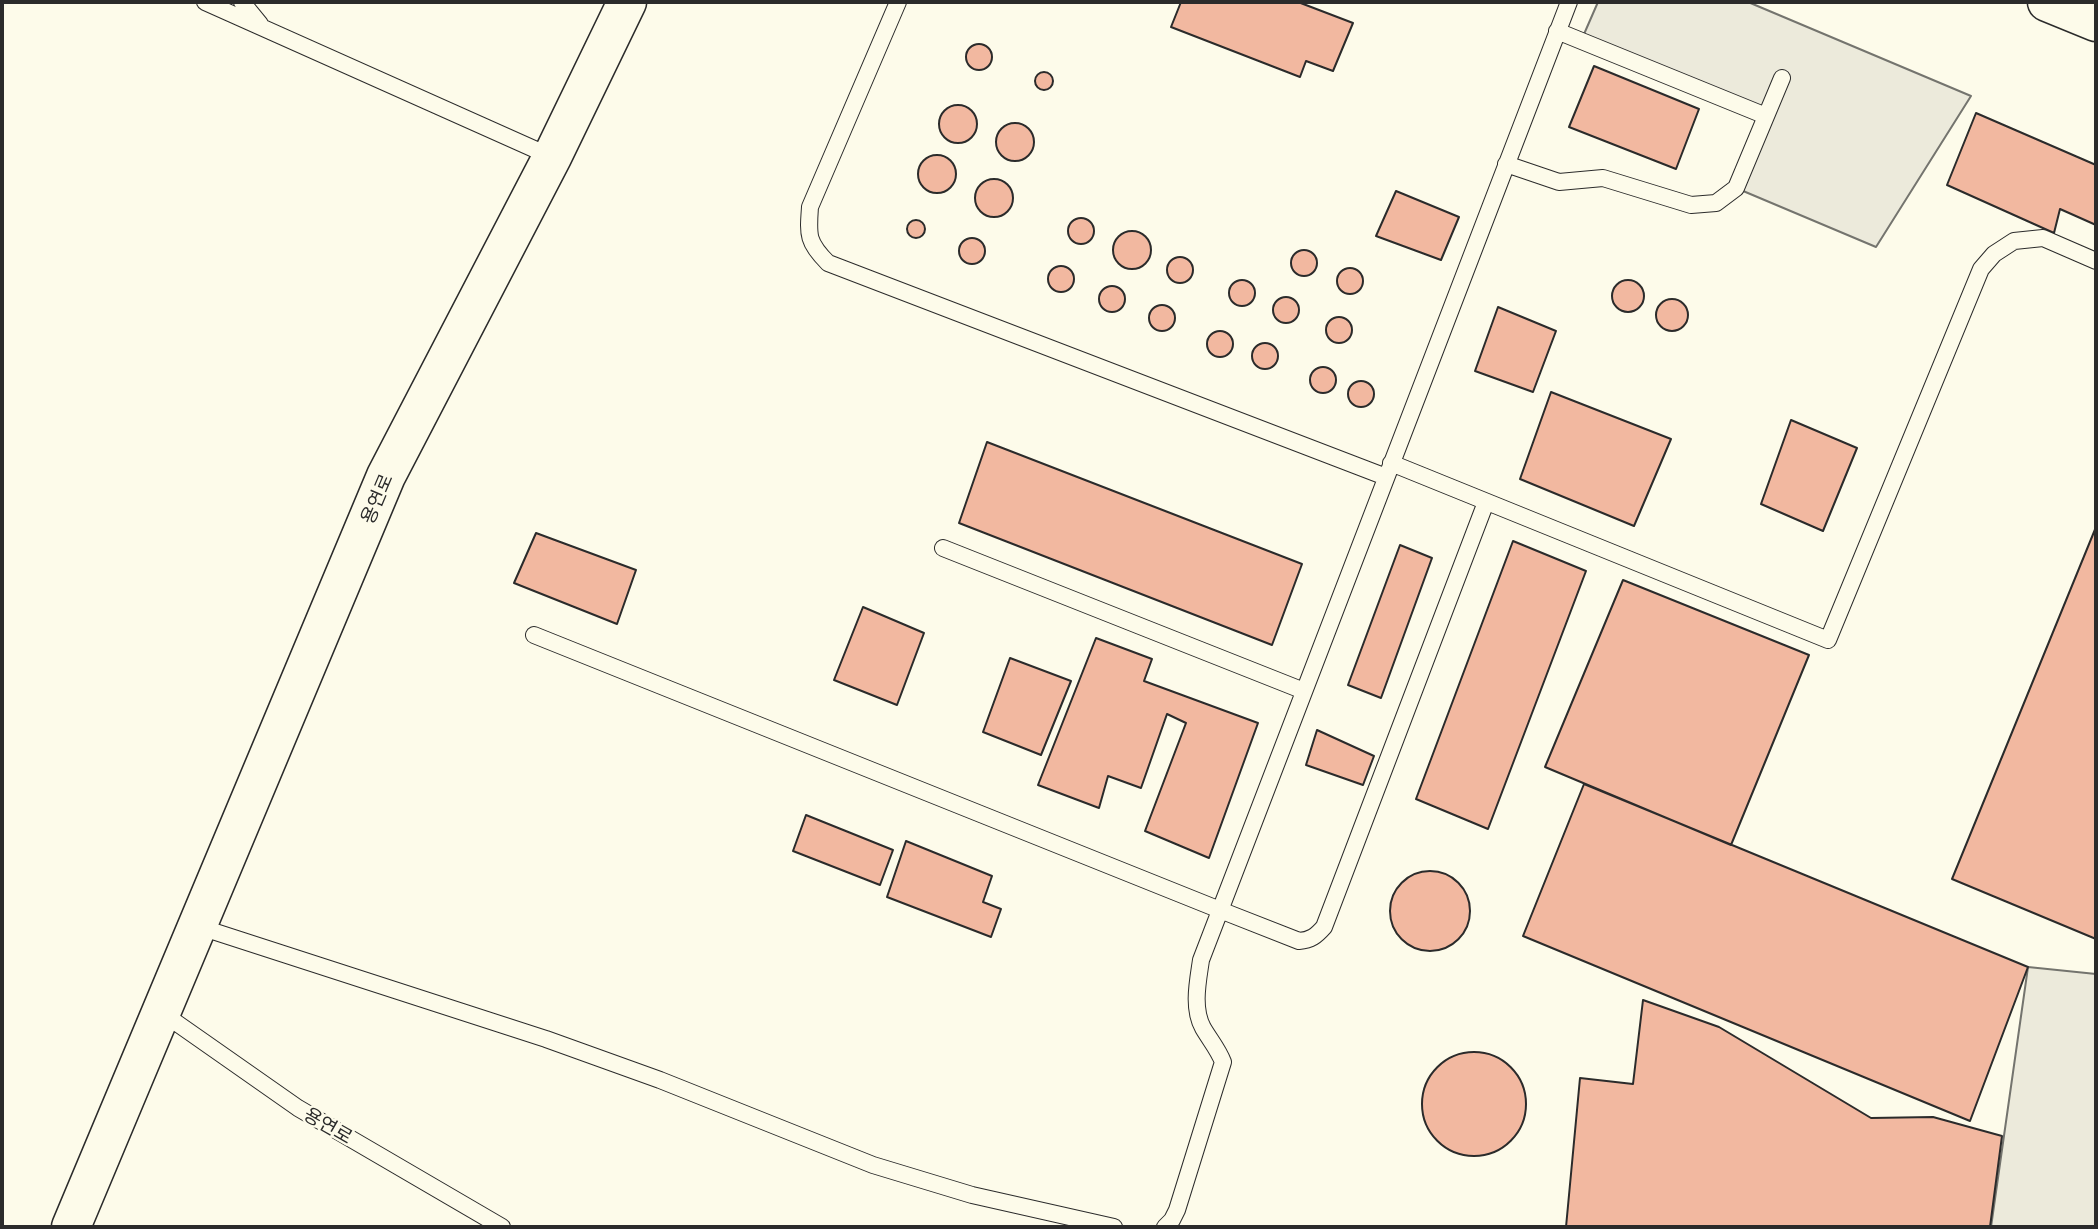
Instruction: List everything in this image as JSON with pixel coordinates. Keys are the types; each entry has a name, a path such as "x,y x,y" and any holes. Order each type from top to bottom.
{"street":[{"name":"용연로","path":"71,1227 386,476 552,157 627,2"},
{"path":"2047,2 2096,22"}],"lane":[{"path":"205,2 552,157"},
{"path":"242,2 264,28"},
{"path":"898,2 810,207 808,230 813,247 828,262 1389,470 1486,502 1828,640 1981,269 1994,254 2014,241 2043,238 2096,261"},
{"path":"1165,1227 1177,1210 1223,1062 1201,1025 1196,994 1200,960 1569,2"},
{"path":"1557,31 1766,116"},
{"path":"1506,164 1559,181 1603,178 1691,205 1716,203 1736,188 1782,78"},
{"path":"534,635 1299,941 1316,937 1324,926 1486,502"},
{"path":"943,548 1304,691"},
{"path":"197,926 546,1039 660,1080 873,1165 972,1195 1114,1227"},
{"name":"용연로","path":"161,1012 298,1108 502,1227"}],"shaded area":[{"path":"1598,2 1748,2 1971,96 1876,247 1736,188 1765,116 1581,41"},
{"path":"2028,967 2096,974 2096,1227 1991,1227"}],"building":[{"path":"1181,2 1298,2 1353,23 1333,71 1306,61 1300,77 1171,27"},
{"path":"979,44 988,48 992,57 988,66 979,70 970,66 966,57 970,48"},
{"path":"1594,66 1699,109 1676,169 1569,127"},
{"path":"1040,72 1048,72 1053,81 1051,88 1040,90 1035,85 1035,77"},
{"path":"958,105 972,110 977,124 972,138 958,143 944,138 939,124 944,110"},
{"path":"1976,113 2096,165 2096,225 2060,209 2054,233 1947,185"},
{"path":"1015,123 1029,128 1034,142 1029,156 1015,161 1001,156 996,142 1001,128"},
{"path":"937,155 951,160 956,174 951,188 937,193 923,188 918,174 923,160"},
{"path":"994,179 1008,184 1013,198 1008,212 994,217 980,212 975,198 980,184"},
{"path":"1396,191 1459,217 1441,260 1376,236"},
{"path":"1081,218 1090,222 1094,231 1090,240 1081,244 1072,240 1068,231 1072,222"},
{"path":"912,220 920,220 925,229 923,236 912,238 907,233 907,225"},
{"path":"1132,231 1146,236 1151,250 1146,264 1132,269 1118,264 1113,250 1118,236"},
{"path":"972,238 981,242 985,251 981,260 972,264 963,260 959,251 963,242"},
{"path":"1304,250 1313,254 1317,263 1313,272 1304,276 1295,272 1291,263 1295,254"},
{"path":"1180,257 1189,261 1193,270 1189,279 1180,283 1171,279 1167,270 1171,261"},
{"path":"1061,266 1070,270 1074,279 1070,288 1061,292 1052,288 1048,279 1052,270"},
{"path":"1350,268 1359,272 1363,281 1359,290 1350,294 1341,290 1337,281 1341,272"},
{"path":"1242,280 1251,284 1255,293 1251,302 1242,306 1233,302 1229,293 1233,284"},
{"path":"1628,280 1639,285 1644,296 1639,307 1628,312 1617,307 1612,296 1617,285"},
{"path":"1112,286 1122,289 1125,299 1122,309 1112,312 1102,309 1099,299 1102,289"},
{"path":"1286,297 1295,301 1299,310 1295,319 1286,323 1277,319 1273,310 1277,301"},
{"path":"1672,299 1683,304 1688,315 1683,326 1672,331 1661,326 1656,315 1661,304"},
{"path":"1162,305 1172,308 1175,318 1172,328 1162,331 1152,328 1149,318 1152,308"},
{"path":"1498,307 1556,331 1533,392 1475,371"},
{"path":"1339,317 1349,320 1352,330 1349,340 1339,343 1329,340 1326,330 1329,320"},
{"path":"1220,331 1229,335 1233,344 1229,353 1220,357 1211,353 1207,344 1211,335"},
{"path":"1265,343 1274,347 1278,356 1274,365 1265,369 1256,365 1252,356 1256,347"},
{"path":"1323,367 1333,370 1336,380 1333,390 1323,393 1313,390 1310,380 1313,370"},
{"path":"1361,381 1370,385 1374,394 1370,403 1361,407 1352,403 1348,394 1352,385"},
{"path":"1551,392 1671,439 1634,526 1520,479"},
{"path":"1791,420 1857,448 1823,531 1761,504"},
{"path":"987,442 1302,564 1272,645 959,523"},
{"path":"2096,527 2096,939 1952,879"},
{"path":"536,533 636,570 617,624 514,583"},
{"path":"1513,541 1586,571 1488,829 1416,799"},
{"path":"1400,545 1432,558 1381,698 1348,685"},
{"path":"1623,580 1809,655 1731,845 1545,767"},
{"path":"863,607 924,633 897,705 834,680"},
{"path":"1096,638 1152,659 1144,681 1258,723 1209,858 1145,831 1186,723 1167,714 1141,788 1108,776 1099,808 1038,785"},
{"path":"1010,658 1071,681 1041,755 983,732"},
{"path":"1317,730 1374,756 1363,785 1306,765"},
{"path":"1584,784 2028,967 1970,1121 1523,936"},
{"path":"806,815 893,850 880,885 793,851"},
{"path":"906,841 992,876 983,902 1001,909 991,937 887,897"},
{"path":"1430,871 1445,874 1458,883 1467,896 1470,911 1467,926 1458,939 1445,948 1430,951 1415,948 1402,939 1393,926 1390,911 1393,896 1402,883 1415,874"},
{"path":"1643,1000 1719,1027 1871,1118 1933,1117 2002,1136 1990,1227 1566,1227 1580,1078 1633,1084"},
{"path":"1474,1052 1494,1056 1511,1067 1522,1084 1526,1104 1522,1124 1511,1141 1494,1152 1474,1156 1454,1152 1437,1141 1426,1124 1422,1104 1426,1084 1437,1067 1454,1056"}]}
